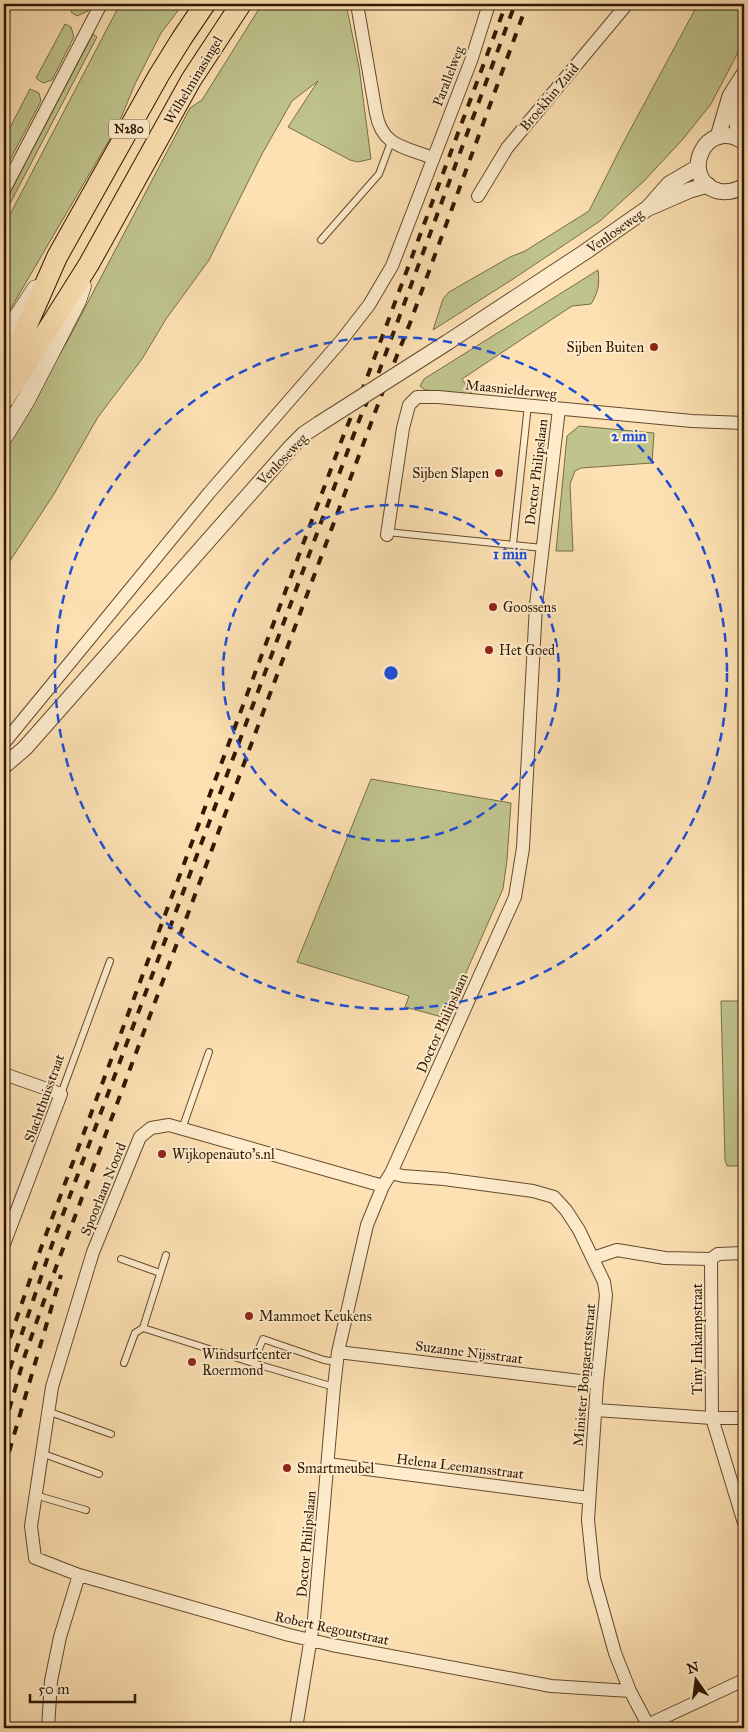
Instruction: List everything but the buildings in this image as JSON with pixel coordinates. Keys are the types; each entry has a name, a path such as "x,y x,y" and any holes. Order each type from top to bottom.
{"main road":[{"name":"N280","path":"4,338 58,257 159,75 205,4"},
{"name":"Wilhelminasingel","path":"4,400 89,264 191,80 241,4"},
{"name":"N280","path":"4,370 21,339 58,257"},
{"name":"Wilhelminasingel","path":"4,436 26,400 76,301 89,264"}],"street":[{"path":"4,190 101,4"},
{"path":"4,743 209,494 341,341 369,305 392,266 433,158 391,142 377,122 357,4"},
{"name":"Parallelweg","path":"433,158 472,58 489,4"},
{"name":"Broekhin Zuid","path":"478,196 507,148 627,4"},
{"path":"718,136 730,96 744,74"},
{"path":"741,140 738,117 744,93"},
{"path":"741,140 729,135 718,136 708,142 699,156 698,167 701,177 716,190 724,192 735,191 744,186"},
{"name":"Venloseweg","path":"648,208 669,184 698,167"},
{"name":"Venloseweg","path":"4,766 24,748 304,434 585,252 648,208 690,190 708,185"},
{"name":"Maasnielderweg","path":"387,533 403,428 409,405 417,397 438,397 692,421 744,423"},
{"name":"Doctor Philipslaan","path":"296,1728 314,1618 338,1357 367,1225 515,897 522,848 536,605 559,409"},
{"path":"4,1074 61,1094"},
{"name":"Slachthuisstraat","path":"4,1244 61,1094"},
{"name":"Spoorlaan Noord","path":"35,1558 31,1526 52,1387 93,1252 140,1138 151,1128 169,1125 383,1186"},
{"name":"Minister Bongaertsstraat","path":"391,1172 403,1176 444,1179 533,1191 554,1197 566,1210 579,1230 604,1282 606,1295 596,1383 596,1410 588,1520 594,1578 614,1653 644,1727"},
{"path":"593,1258 617,1250 665,1258 711,1259 718,1254 744,1253"},
{"name":"Tiny Imkampstraat","path":"711,1259 712,1418 744,1523"},
{"name":"Suzanne Nijsstraat","path":"338,1357 596,1383"},
{"path":"596,1410 712,1418 744,1418"},
{"name":"Helena Leemansstraat","path":"328,1464 589,1498"},
{"name":"Robert Regoutstraat","path":"35,1558 79,1575 310,1640 551,1686 630,1691"},
{"path":"48,1728 51,1680 60,1637 79,1575"},
{"path":"644,1727 744,1680"}],"lane":[{"path":"321,240 379,174 391,142"},
{"path":"513,544 528,405"},
{"path":"387,533 543,548"},
{"name":"Slachthuisstraat","path":"61,1094 110,961"},
{"path":"182,1129 208,1052"},
{"path":"124,1362 134,1333 143,1328 166,1255"},
{"path":"121,1259 160,1273"},
{"path":"143,1328 334,1387"},
{"path":"253,1363 263,1339 324,1360 338,1357"},
{"path":"48,1411 111,1434"},
{"path":"41,1453 99,1474"},
{"path":"35,1495 86,1510"}],"green space":[{"path":"75,4 92,4 88,11 77,16 71,12"},
{"path":"120,4 183,4 161,33 135,84 118,125 4,320 4,226"},
{"path":"262,4 346,4 359,67 371,159 358,162 350,160 288,127 318,81 292,101 262,154 209,260 166,319 142,359 98,417 54,494 4,570 4,449 68,340 190,108 202,100"},
{"path":"698,4 744,4 744,41 711,104 683,139 643,182 600,221 433,330 443,299 449,292 510,257 525,251 589,211 622,145"},
{"path":"65,24 71,27 74,37 52,80 43,83 36,78"},
{"path":"93,34 97,37 4,215 4,204"},
{"path":"30,89 39,93 41,101 4,171 4,139"},
{"path":"598,270 598,288 591,304 572,306 462,379 472,394 425,390 420,386 424,379"},
{"path":"579,426 654,433 652,463 581,468 575,471 570,484 573,551 556,551 567,436"},
{"path":"371,779 511,803 503,889 446,1018 405,1007 409,996 297,962"},
{"path":"721,1001 744,1001 744,1166 727,1166 725,1160"}],"railway":[{"path":"4,1355 41,1248 506,4"},
{"path":"4,1386 56,1233 515,4"},
{"path":"4,1427 25,1355 52,1278 410,323 527,4"},
{"path":"4,1469 61,1275"}],"place":[{"name":"Sijben Buiten","path":"654,347"},
{"name":"Sijben Slapen","path":"499,473"},
{"name":"Goossens","path":"493,607"},
{"name":"Het Goed","path":"489,650"},
{"name":"Wijkopenauto's.nl","path":"162,1154"},
{"name":"Mammoet Keukens","path":"249,1316"},
{"name":"Windsurfcenter Roermond","path":"192,1362"},
{"name":"Smartmeubel","path":"287,1468"}]}
